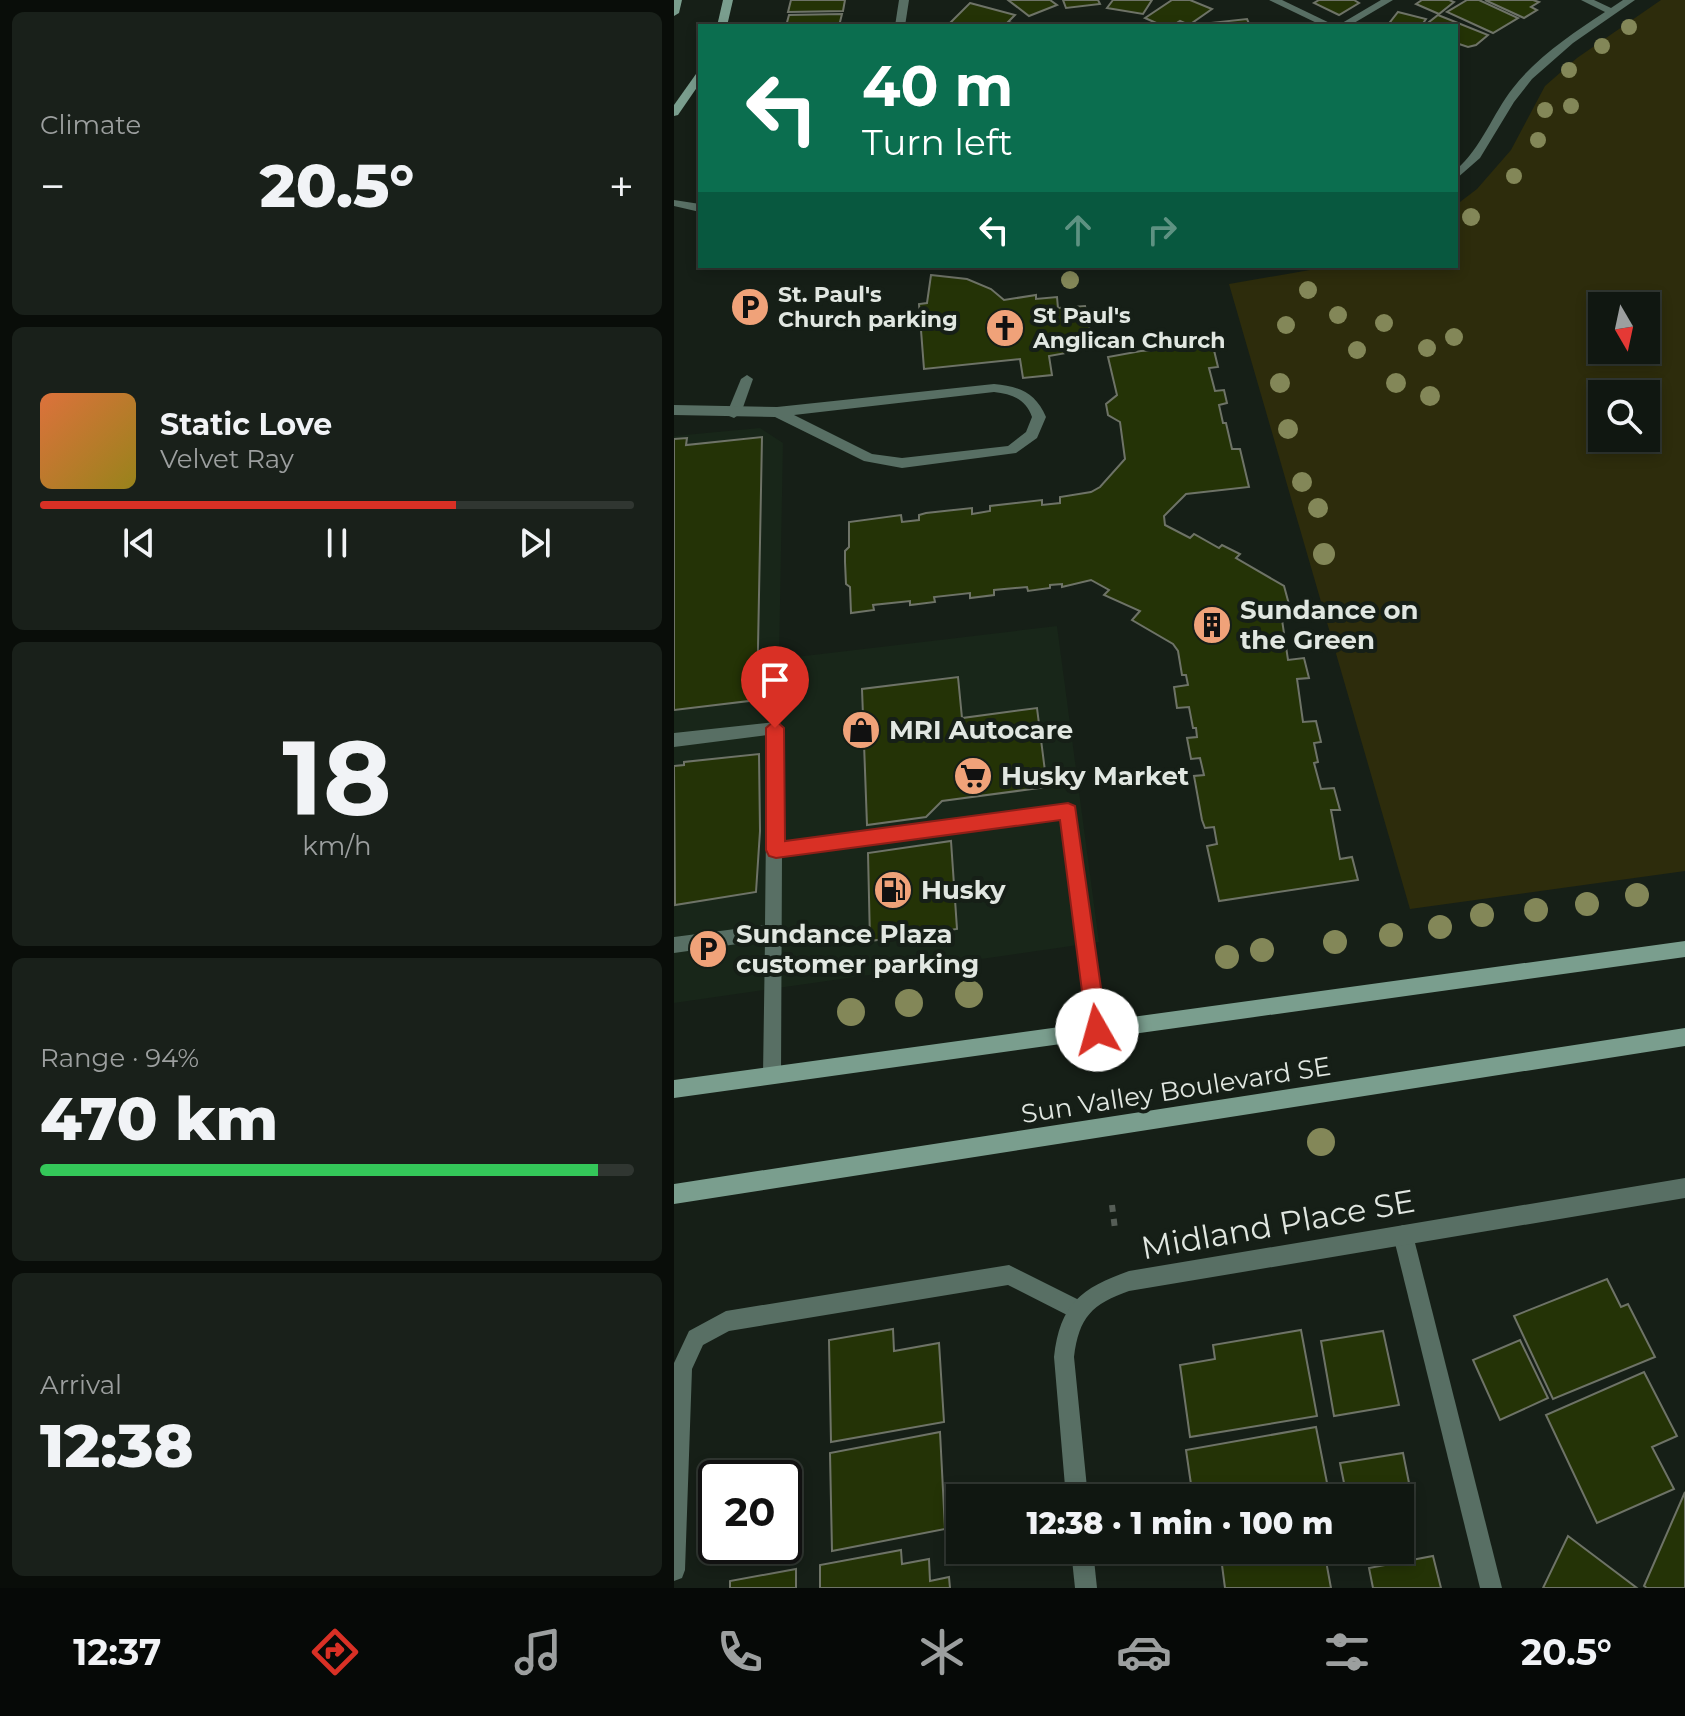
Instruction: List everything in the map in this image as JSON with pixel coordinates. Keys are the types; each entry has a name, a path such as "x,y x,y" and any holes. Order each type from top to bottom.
{"main road":[{"path":"674,13 677,0"},
{"path":"722,24 728,0"},
{"path":"674,113 698,79"},
{"path":"674,1089 1685,949"},
{"name":"Sun Valley Boulevard SE","path":"674,1194 1685,1037"}],"street":[{"path":"900,24 904,0"},
{"path":"1274,0 1327,24"},
{"path":"1346,24 1388,0"},
{"path":"1586,0 1613,12"},
{"path":"1458,174 1484,150 1504,109 1519,87 1559,50 1630,0"},
{"path":"674,203 698,208"},
{"path":"734,413 747,379"},
{"path":"674,410 777,412 994,388 1008,389 1029,399 1039,417 1032,435 1011,450 902,463 869,458 777,412"},
{"path":"674,740 775,728 772,1075"},
{"path":"776,850 1068,811 1097,1030"},
{"path":"674,945 775,931"},
{"name":"Midland Place SE","path":"1078,1310 1096,1292 1129,1281 1685,1188"},
{"path":"1403,1235 1491,1588"},
{"path":"674,1570 682,1368 696,1338 726,1321 1009,1275 1078,1310 1065,1334 1064,1357 1076,1484"},
{"path":"1083,1564 1086,1588"}],"path":[{"path":"1112,1205 1115,1229"}],"shaded area":[{"path":"1661,0 1685,0 1685,871 1410,909 1229,284 1321,268 1458,268 1458,203 1477,189 1511,150 1545,86 1577,58"},
{"path":"760,428 783,443 779,659 1057,626 1099,942 674,1003 674,436"}],"building":[{"path":"791,0 845,0 843,11 788,12"},
{"path":"1008,0 1050,0 1057,5 1029,16"},
{"path":"1063,0 1098,0 1100,4 1066,8"},
{"path":"1113,0 1152,0 1143,14 1107,8"},
{"path":"1172,0 1190,0 1212,9 1190,24 1180,21 1158,24 1145,18"},
{"path":"1319,0 1354,0 1359,3 1339,15 1314,3"},
{"path":"1422,0 1454,2 1439,14 1416,4"},
{"path":"1467,0 1479,0 1518,18 1493,33 1447,12"},
{"path":"1485,0 1539,2 1531,7 1537,10 1524,18"},
{"path":"970,3 1015,15 1008,22 1011,24 950,23"},
{"path":"1398,12 1426,19 1422,24 1389,24"},
{"path":"842,14 840,24 787,24 789,15"},
{"path":"1438,15 1488,35 1476,45 1468,47 1458,44 1458,24 1427,24"},
{"path":"1247,19 1249,24 1210,24"},
{"name":"St Paul's Anglican Church","path":"931,275 967,279 991,289 1004,300 1036,295 1036,299 1057,297 1058,308 1085,306 1094,348 1049,356 1052,375 1023,378 1020,359 924,369 919,304 927,303"},
{"name":"Sundance on the Green","path":"1213,346 1218,367 1209,368 1215,391 1224,390 1227,403 1219,405 1223,423 1226,423 1232,449 1240,449 1249,487 1186,494 1164,516 1165,525 1190,538 1194,534 1219,548 1222,545 1240,554 1236,558 1284,586 1293,619 1282,620 1288,660 1304,658 1309,678 1297,679 1303,722 1316,721 1321,742 1314,743 1318,762 1314,763 1321,789 1334,788 1340,810 1331,810 1340,859 1352,857 1358,880 1219,901 1207,846 1217,844 1214,827 1205,828 1194,776 1204,775 1200,758 1191,759 1187,738 1197,737 1196,728 1193,728 1189,707 1177,708 1174,687 1188,685 1186,675 1182,675 1178,651 1173,644 1132,620 1140,611 1104,595 1109,590 1091,580 1028,591 1027,587 994,590 994,595 970,598 970,593 934,597 935,602 910,605 910,601 873,605 874,610 851,613 845,562 845,551 849,547 849,522 901,515 902,522 919,520 919,515 926,513 972,508 972,514 990,511 990,506 1042,500 1042,505 1060,503 1060,497 1091,492 1100,487 1125,459 1120,422 1108,415 1106,404 1117,395 1108,357 1141,351"},
{"path":"762,437 757,700 674,710 674,439 687,438 686,445"},
{"path":"958,677 962,718 1037,708 1047,787 942,801 926,817 867,825 862,689"},
{"path":"759,754 760,831 756,892 675,905 674,766 684,765 684,762"},
{"path":"951,841 957,929 870,941 868,853"},
{"path":"1607,1279 1621,1307 1628,1304 1655,1357 1553,1399 1514,1316"},
{"path":"893,1329 894,1351 939,1343 944,1422 831,1442 829,1340"},
{"path":"1301,1330 1317,1416 1190,1437 1180,1365 1215,1359 1213,1345"},
{"path":"1383,1331 1399,1405 1334,1416 1321,1341"},
{"path":"1520,1340 1548,1398 1500,1420 1473,1360"},
{"path":"1644,1372 1677,1436 1652,1447 1674,1489 1597,1523 1546,1415"},
{"path":"1316,1427 1327,1484 1191,1484 1186,1450"},
{"path":"940,1432 945,1529 832,1551 830,1453"},
{"path":"1403,1453 1409,1484 1344,1484 1340,1463"},
{"path":"1685,1492 1685,1588 1647,1588 1644,1586"},
{"path":"1568,1536 1637,1588 1543,1588"},
{"path":"901,1550 902,1564 929,1559 930,1581 949,1577 950,1588 820,1588 820,1565"},
{"path":"1433,1556 1441,1588 1373,1588 1369,1568 1414,1564 1414,1560"},
{"path":"1222,1564 1327,1564 1331,1588 1225,1588"},
{"path":"796,1569 796,1588 730,1588 730,1581"}],"place":[{"name":"St. Paul's Church parking","path":"750,307"},
{"name":"St Paul's Anglican Church","path":"1005,328"},
{"name":"Sundance on the Green","path":"1212,625"},
{"name":"MRI Autocare","path":"861,730"},
{"name":"Husky Market","path":"973,776"},
{"name":"Husky","path":"893,890"},
{"name":"Sundance Plaza customer parking","path":"708,949"}],"route":[{"path":"775,728 776,850 1068,811 1097,1030"}]}
